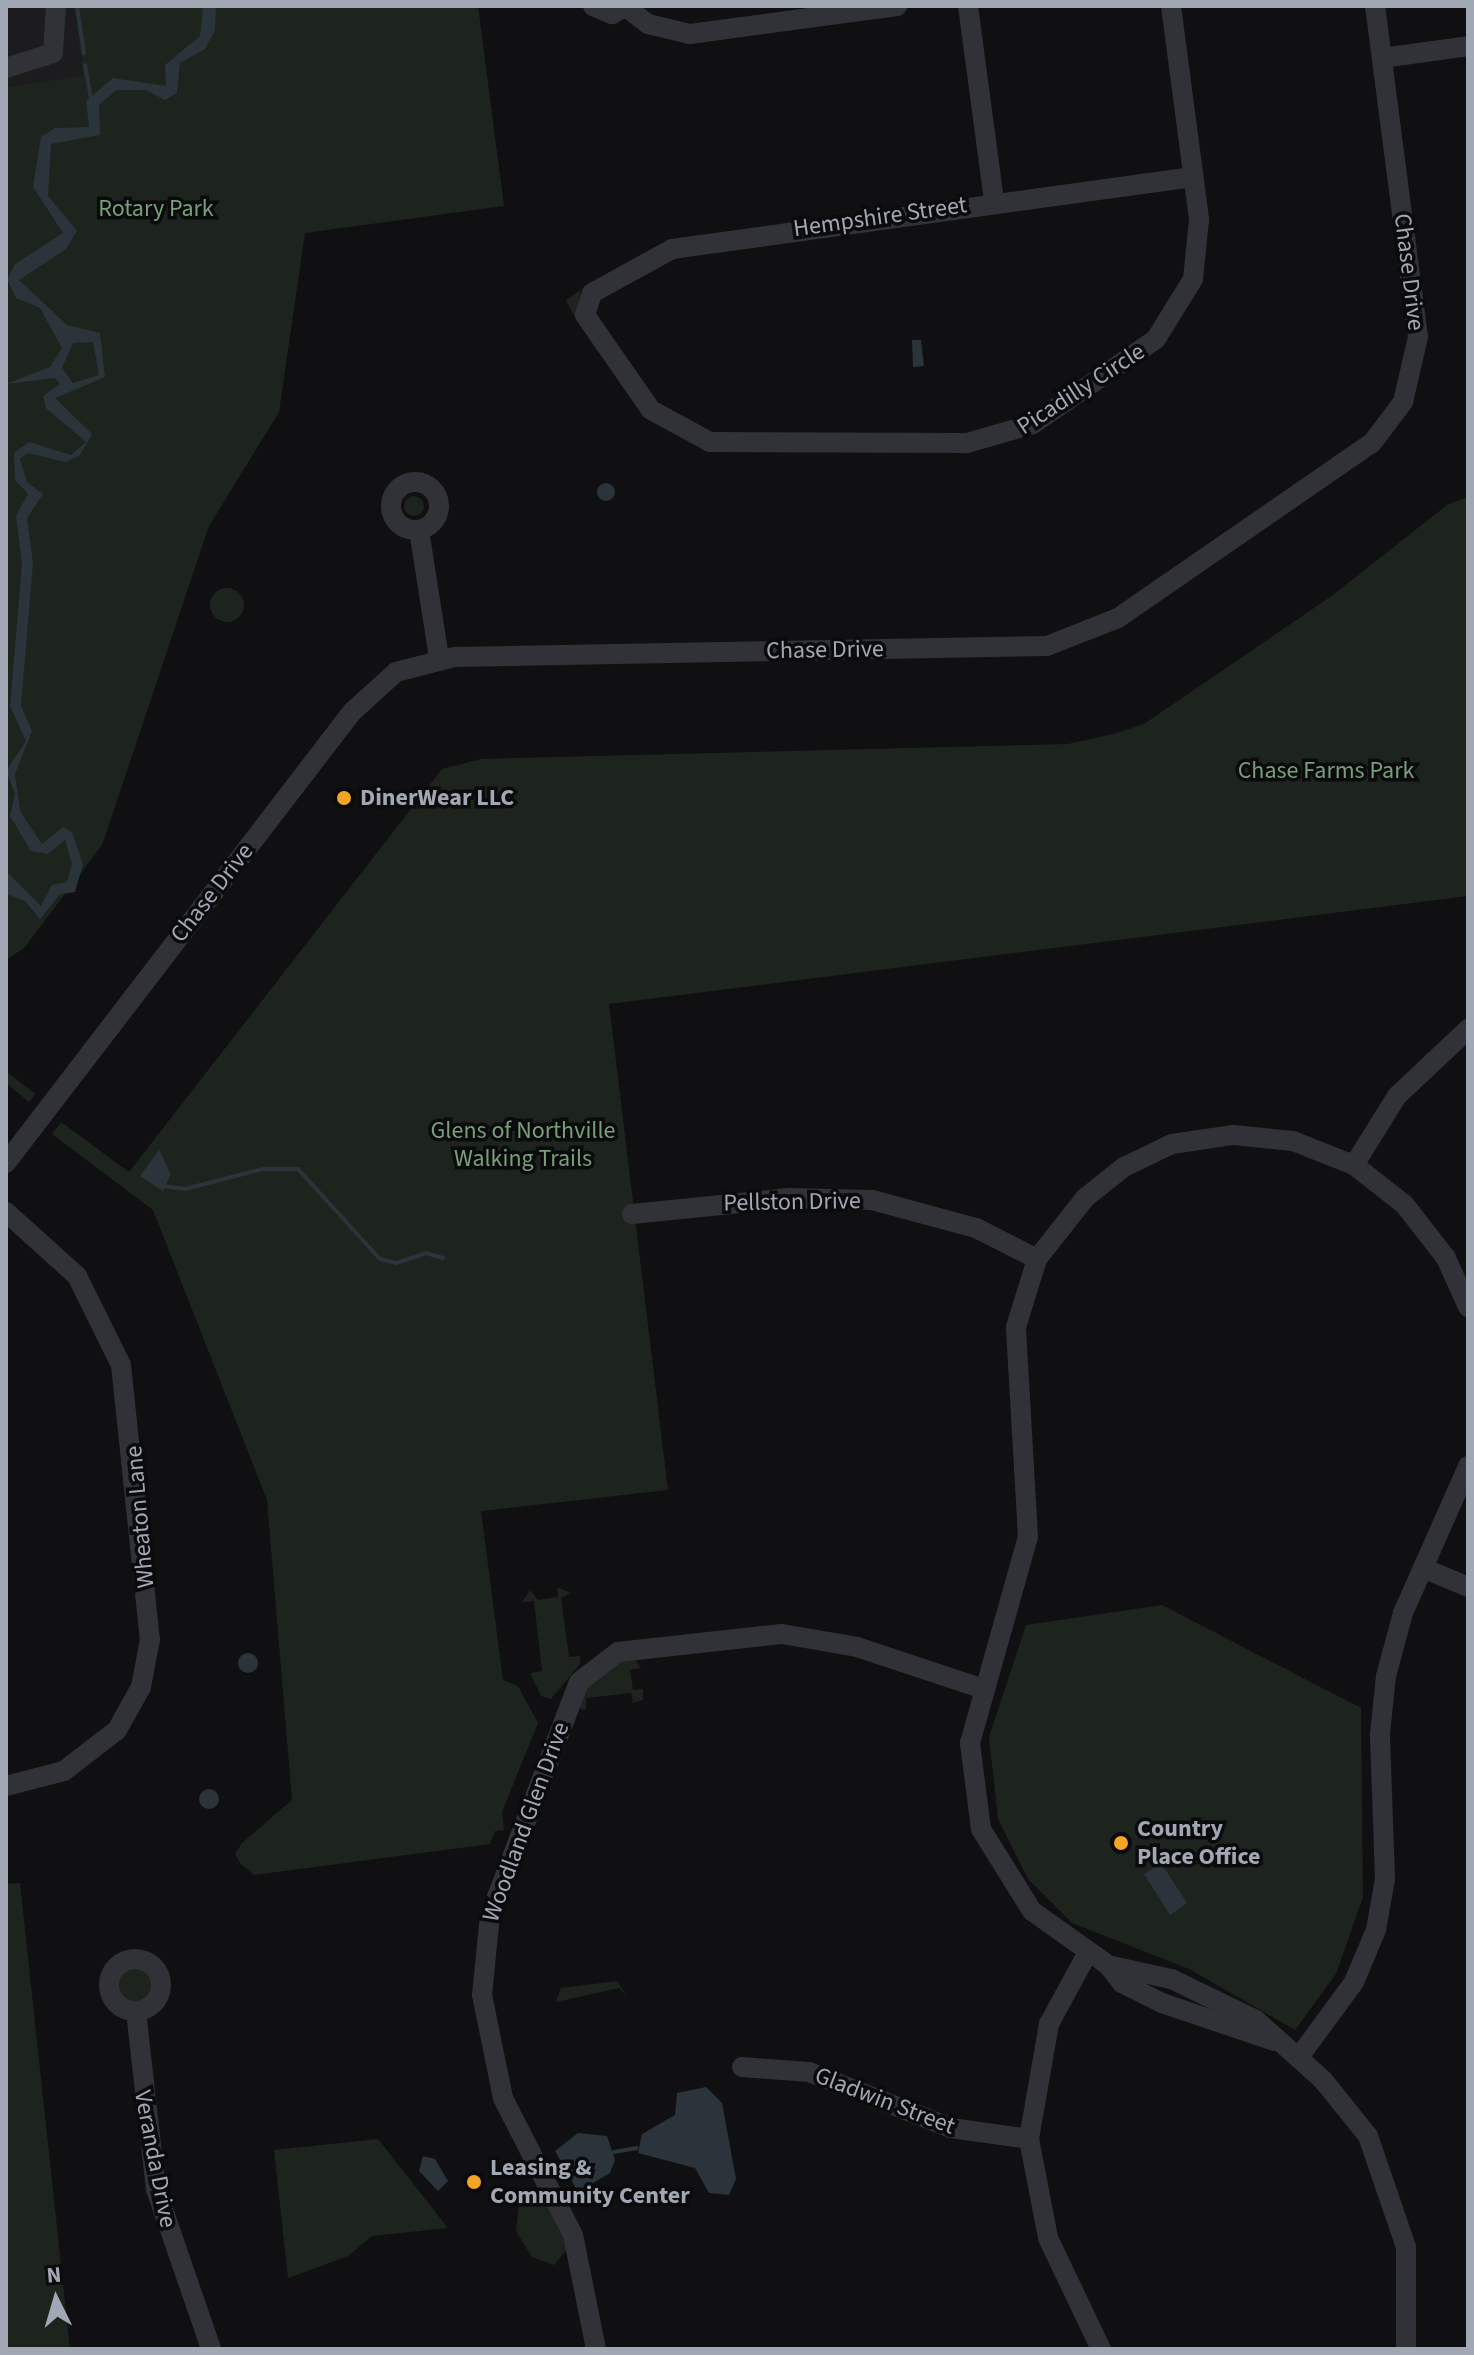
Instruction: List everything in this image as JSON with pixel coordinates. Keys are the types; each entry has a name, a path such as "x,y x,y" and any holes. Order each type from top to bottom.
{"street":[{"path":"6,68 53,53 56,6"},
{"path":"593,6 612,14 627,7 648,24 690,34 897,6"},
{"path":"968,6 994,202"},
{"name":"Picadilly Circle","path":"585,304 591,329 638,396 664,420 701,439 739,446 993,440 1050,413 1144,349 1174,318 1199,250 1171,6"},
{"name":"Chase Drive","path":"6,1163 366,696 396,672 439,658 1047,646 1118,618 1365,449 1403,402 1418,352 1417,321 1375,6"},
{"path":"1382,58 1468,46"},
{"name":"Hempshire Street","path":"585,304 592,293 672,249 994,202 1193,177"},
{"path":"419,530 439,658"},
{"path":"1354,1165 1397,1096 1468,1029"},
{"path":"1406,2349 1408,2261 1387,2176 1368,2136 1299,2057 1274,2041 1256,2020 1209,1993 1108,1965 1087,1954 1032,1911 986,1841 970,1772 981,1688 1018,1591 1028,1537 1014,1340 1037,1259 1101,1184 1172,1144 1251,1135 1354,1165 1420,1221 1468,1307"},
{"name":"Pellston Drive","path":"632,1214 789,1198 872,1200 976,1228 1037,1259"},
{"name":"Wheaton Lane","path":"6,1212 77,1276 121,1365 150,1639 146,1671 117,1730 64,1771 6,1786"},
{"path":"1299,2057 1354,1982 1376,1930 1385,1868 1382,1701 1393,1642 1468,1466"},
{"path":"1423,1568 1468,1587"},
{"name":"Woodland Glen Drive","path":"596,2349 568,2220 491,2062 484,1946 506,1865 579,1682 618,1652 685,1642 811,1637 981,1688"},
{"path":"1087,1954 1049,2024 1029,2139 1048,2238 1101,2349"},
{"name":"Veranda Drive","path":"136,2011 156,2189 211,2349"},
{"name":"Gladwin Street","path":"742,2067 809,2072 951,2128 1029,2139"}],"shaded area":[{"path":"6,6 74,6 83,77 6,87"},
{"path":"203,6 216,6 215,30 205,49 180,63 177,93 165,100 146,90 116,90 99,105 100,135 51,144 48,196 77,231 66,249 19,280 67,325 100,333 105,377 55,398 92,434 80,455 66,462 28,453 20,459 27,482 43,494 27,518 33,563 21,706 32,731 15,774 20,811 42,844 63,827 72,832 83,864 75,892 60,894 40,919 25,901 6,894 6,871 41,906 52,885 67,882 72,864 65,840 48,854 31,851 10,816 15,794 6,771 26,741 10,706 22,563 16,516 28,494 15,480 14,453 29,442 71,455 86,442 46,408 43,396 60,384 55,378 6,384 50,367 62,348 40,308 16,298 7,279 15,264 63,233 33,187 41,137 55,128 89,127 86,101 113,78 166,86 165,65 200,36","holes":["93,342 99,375 73,383 62,368 73,343"]},
{"path":"912,340 921,340 924,366 913,367"},
{"path":"602,483 610,483 615,492 613,499 602,501 597,496 597,488"},
{"path":"159,1150 171,1174 163,1191 140,1176"},
{"path":"248,1653 255,1656 258,1663 255,1670 248,1673 241,1670 238,1663 241,1656"},
{"path":"205,1789 213,1789 219,1799 213,1809 205,1809 199,1803 199,1795"},
{"path":"1161,1863 1187,1903 1170,1915 1144,1874"},
{"path":"706,2087 722,2103 736,2179 729,2195 709,2193 695,2168 638,2153 642,2134 675,2115 677,2093"},
{"path":"578,2133 607,2136 615,2160 610,2173 578,2192 555,2151"},
{"path":"423,2156 435,2159 448,2181 438,2191 419,2171"}],"green space":[{"name":"Rotary Park","path":"74,6 478,6 504,206 305,233 279,412 209,526 102,845 24,948 6,960 6,87 83,76"},
{"path":"581,290 577,315 574,316 566,300"},
{"path":"414,496 421,499 424,506 421,513 414,516 407,513 404,506 407,499"},
{"name":"Chase Farms Park","path":"1468,497 1468,896 609,1004 668,1490 481,1511 503,1680 518,1686 538,1723 502,1812 504,1830 495,1831 490,1844 254,1875 240,1863 235,1854 242,1843 292,1800 267,1500 153,1210 52,1134 61,1122 129,1172 442,769 481,759 1068,744 1113,734 1144,724 1333,595 1447,505"},
{"path":"227,588 239,593 244,605 239,617 227,622 215,617 210,605 215,593"},
{"path":"6,1071 35,1094 29,1102 6,1083"},
{"path":"557,1587 571,1593 561,1598 569,1657 580,1656 580,1664 551,1699 541,1696 530,1673 542,1671 534,1601 522,1602 530,1590 538,1600 558,1597"},
{"path":"1162,1605 1361,1708 1363,1897 1336,1974 1295,2030 1189,1969 1072,1923 1028,1879 998,1819 989,1737 1026,1625"},
{"path":"635,1659 641,1668 630,1670 633,1690 643,1689 643,1700 633,1703 631,1693 586,1698 586,1710 580,1709 582,1691 612,1663"},
{"path":"20,1883 70,2349 6,2349 6,1884"},
{"path":"135,1967 148,1972 153,1985 148,1998 135,2003 122,1998 117,1985 122,1972"},
{"path":"617,1981 627,1996 619,1988 556,2002 561,1988"},
{"path":"378,2139 448,2228 372,2236 348,2256 288,2278 274,2150"},
{"path":"541,2192 568,2248 554,2265 532,2257 516,2231 519,2206"}],"waterway":[{"path":"77,6 84,53"},
{"path":"85,65 91,98"},
{"path":"162,1186 185,1189 263,1169 298,1169 380,1259 396,1263 426,1253 443,1258"},
{"path":"614,2152 637,2148"}],"place":[{"name":"DinerWear LLC","path":"344,798"},
{"name":"Country Place Office","path":"1121,1843"},
{"name":"Leasing & Community Center","path":"474,2182"}],"park label":[{"name":"Glens of Northville Walking Trails","path":"523,1145"}]}
